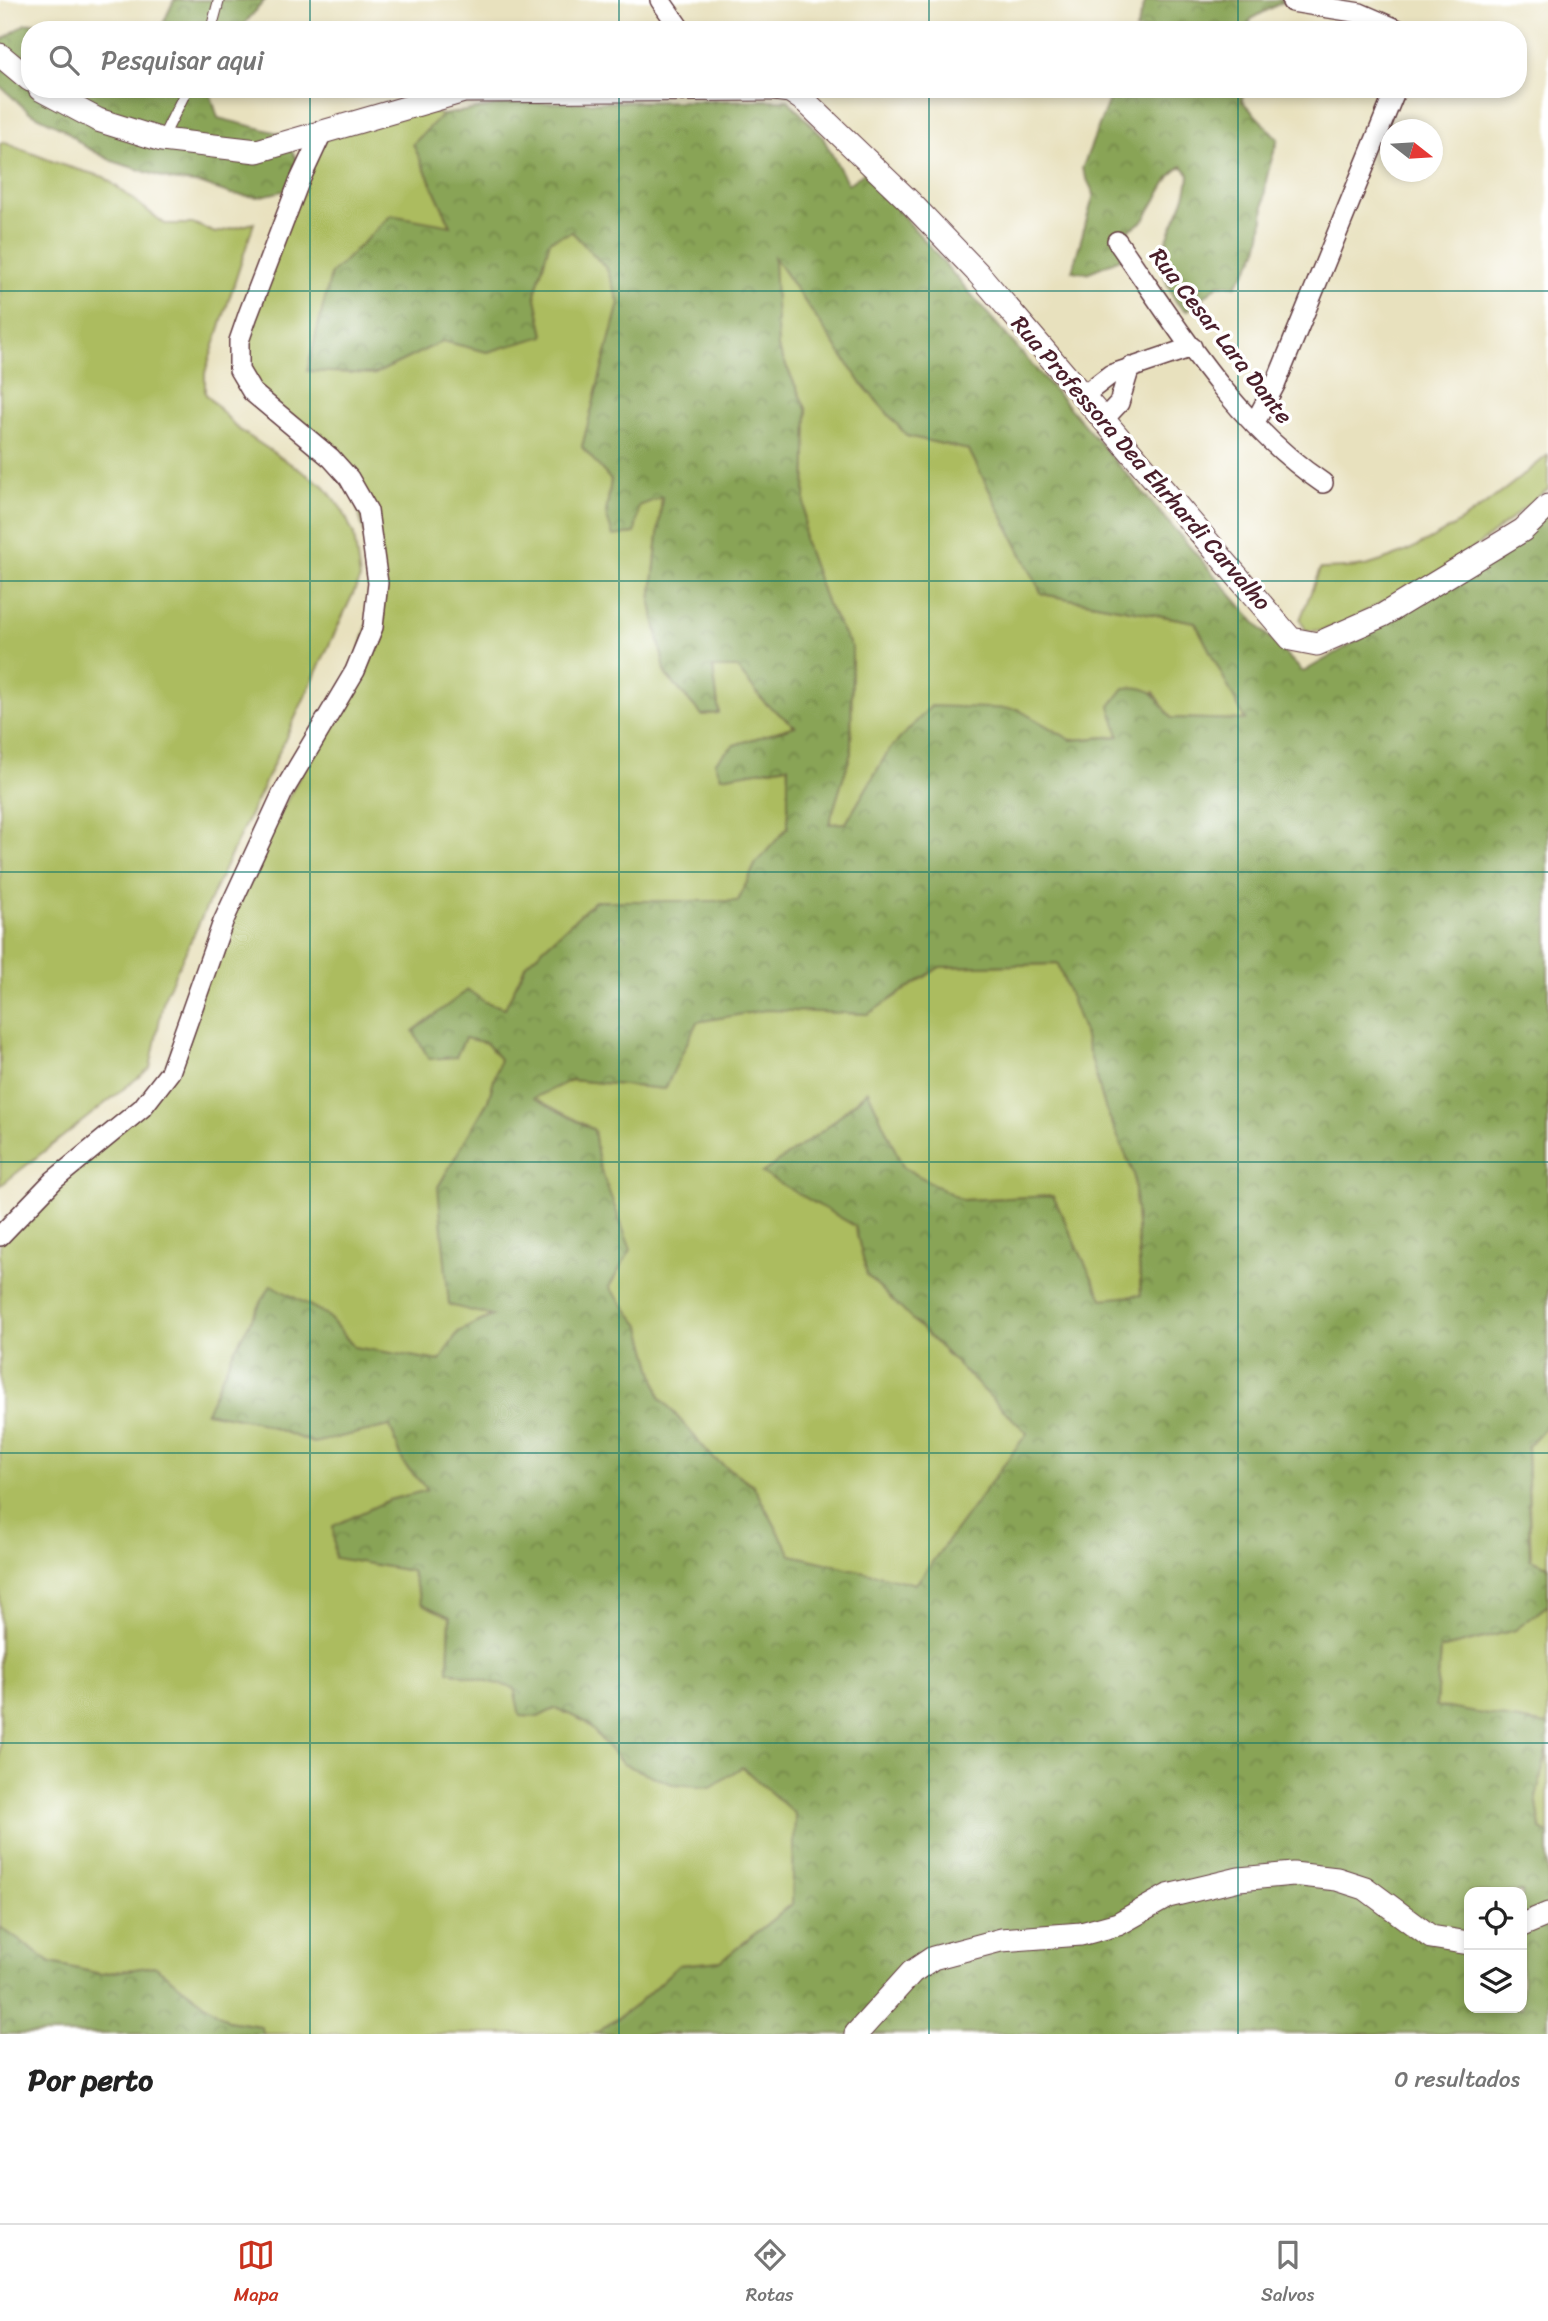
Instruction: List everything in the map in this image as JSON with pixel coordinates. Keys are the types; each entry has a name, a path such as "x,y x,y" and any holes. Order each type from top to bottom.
{"street":[{"path":"660,0 675,21"},
{"path":"1292,2 1360,13 1378,21"},
{"path":"0,55 21,72"},
{"name":"Rua Professora Dea Ehrhardi Carvalho","path":"57,98 98,120 162,140 257,151 321,135 441,98"},
{"name":"Rua Professora Dea Ehrhardi Carvalho","path":"800,98 909,201 978,273 1292,639 1317,644 1383,615 1523,530 1548,506"},
{"path":"1254,424 1276,383 1392,98"},
{"path":"0,1236 54,1180 142,1108 170,1072 228,911 283,792 355,671 373,627 377,583 368,511 349,478 331,458 252,393 239,370 239,341 248,315 299,182 321,135"},
{"name":"Rua Cesar Lara Dante","path":"1117,241 1192,347 1254,424 1283,454 1323,483"},
{"path":"1084,395 1110,375 1192,347"},
{"path":"1105,418 1119,403 1130,367"},
{"path":"856,2034 912,1972 933,1958 1000,1940 1081,1934 1118,1924 1168,1896 1240,1879 1293,1874 1338,1878 1365,1888 1431,1937 1464,1942"},
{"path":"1527,1923 1548,1914"}],"lane":[{"path":"213,21 219,0"},
{"path":"162,140 183,98"}],"green space":[{"path":"174,0 265,0 247,21 164,21"},
{"path":"1146,0 1286,0 1250,21 1139,21"},
{"path":"21,27 21,98 212,98 218,118 283,134 297,160 287,190 258,197 231,194 202,184 171,180 112,161 84,146 62,128 29,112 0,86 0,41"},
{"path":"1110,98 1242,98 1242,101 1278,139 1267,177 1261,237 1253,259 1235,286 1219,284 1187,311 1179,305 1170,290 1164,273 1163,258 1165,244 1187,190 1189,174 1182,166 1170,176 1144,220 1125,233 1120,259 1087,273 1072,271 1094,194 1082,169"},
{"path":"788,100 822,136 848,184 865,172 1261,629 1303,672 1367,635 1532,510 1548,502 1548,1424 1527,1447 1530,1559 1548,1566 1548,1605 1515,1630 1440,1649 1436,1706 1548,1725 1548,1748 1536,1797 1541,1829 1548,1834 1548,2034 595,2034 636,2005 679,1965 721,1961 792,1904 795,1814 742,1767 711,1787 672,1784 623,1764 586,1722 556,1708 538,1717 520,1716 514,1688 448,1671 450,1617 422,1604 411,1571 335,1558 333,1526 389,1500 428,1490 404,1464 390,1426 313,1443 255,1421 206,1412 233,1352 271,1285 326,1314 354,1347 440,1361 458,1332 492,1316 449,1305 438,1187 488,1101 500,1059 486,1043 465,1038 456,1057 429,1059 413,1031 468,990 485,1002 505,1008 526,964 595,901 738,901 756,863 788,827 788,766 721,777 715,762 734,745 795,726 765,703 737,668 713,668 719,713 702,715 666,675 651,603 662,497 639,506 635,533 613,536 606,514 611,480 582,447 619,303 607,269 572,232 550,240 535,294 544,336 487,352 443,341 375,374 307,371 331,274 391,215 451,226 413,144 442,115 512,103","holes":["774,257 862,384 907,436 969,450 1042,594 1195,622 1245,720 1171,718 1148,690 1124,688 1110,706 1119,736 1071,740 1017,709 931,706 889,750 846,823 829,824 851,753 852,648 827,604 804,540 807,411 778,348","1058,964 1083,1030 1105,1107 1134,1174 1141,1295 1102,1299 1053,1196 962,1200 903,1167 868,1091 825,1129 762,1173 855,1226 867,1275 1027,1433 916,1584 791,1555 753,1485 713,1458 660,1397 641,1327 609,1287 631,1250 599,1165 594,1130 534,1098 571,1080 665,1089 697,1022 766,1010 868,1014 940,967"]},
{"path":"415,105 442,115 413,144 451,226 375,374 443,341 488,352 544,335 535,294 550,240 572,231 607,269 619,303 582,447 611,480 606,514 662,497 651,603 666,675 702,715 719,713 713,667 737,668 765,703 795,726 735,745 721,777 788,766 789,827 756,863 738,901 595,901 526,964 505,1009 485,1002 464,1037 486,1042 500,1059 488,1101 438,1187 493,1315 458,1332 440,1361 354,1347 326,1314 206,1412 255,1421 313,1443 390,1425 404,1464 428,1490 389,1500 335,1557 411,1571 422,1604 450,1616 448,1671 514,1688 538,1717 556,1708 586,1722 623,1764 710,1787 742,1767 796,1814 792,1904 721,1961 679,1965 636,2005 595,2034 264,2034 260,2026 228,2021 154,1966 101,1974 51,1963 0,1927 0,1236 154,1096 223,922 355,671 378,583 349,478 252,392 239,341 321,135"},
{"path":"3,142 62,165 104,177 165,224 195,224 215,233 254,223 205,373 205,393 238,429 324,486 343,511 354,535 360,579 164,998 150,1068 0,1186 0,144"},
{"path":"773,256 862,384 907,436 969,450 1042,594 1195,622 1246,720 1171,718 1154,692 1119,736 1071,740 1017,709 889,750 846,823 829,824 851,753 852,648 827,604 804,540 807,411 778,348"},
{"path":"1548,455 1548,489 1457,562 1344,623 1321,631 1306,630 1300,620 1320,569 1369,565 1418,546 1464,519"},
{"path":"1058,964 1083,1030 1105,1107 1134,1174 1141,1296 1102,1299 1053,1196 962,1200 903,1167 867,1091 825,1129 763,1173 855,1226 867,1275 1028,1433 916,1584 791,1555 753,1485 713,1458 660,1397 641,1327 609,1287 630,1250 599,1165 594,1130 534,1098 571,1080 665,1089 696,1022 766,1009 868,1014 940,967"},
{"path":"1548,1424 1548,1566 1531,1559 1527,1447"},
{"path":"1548,1605 1548,1725 1436,1707 1440,1649 1515,1630"},
{"path":"1548,1748 1548,1834 1541,1830 1536,1797"},
{"path":"0,1927 51,1963 101,1974 154,1966 228,2021 260,2026 264,2034 0,2034"}]}
